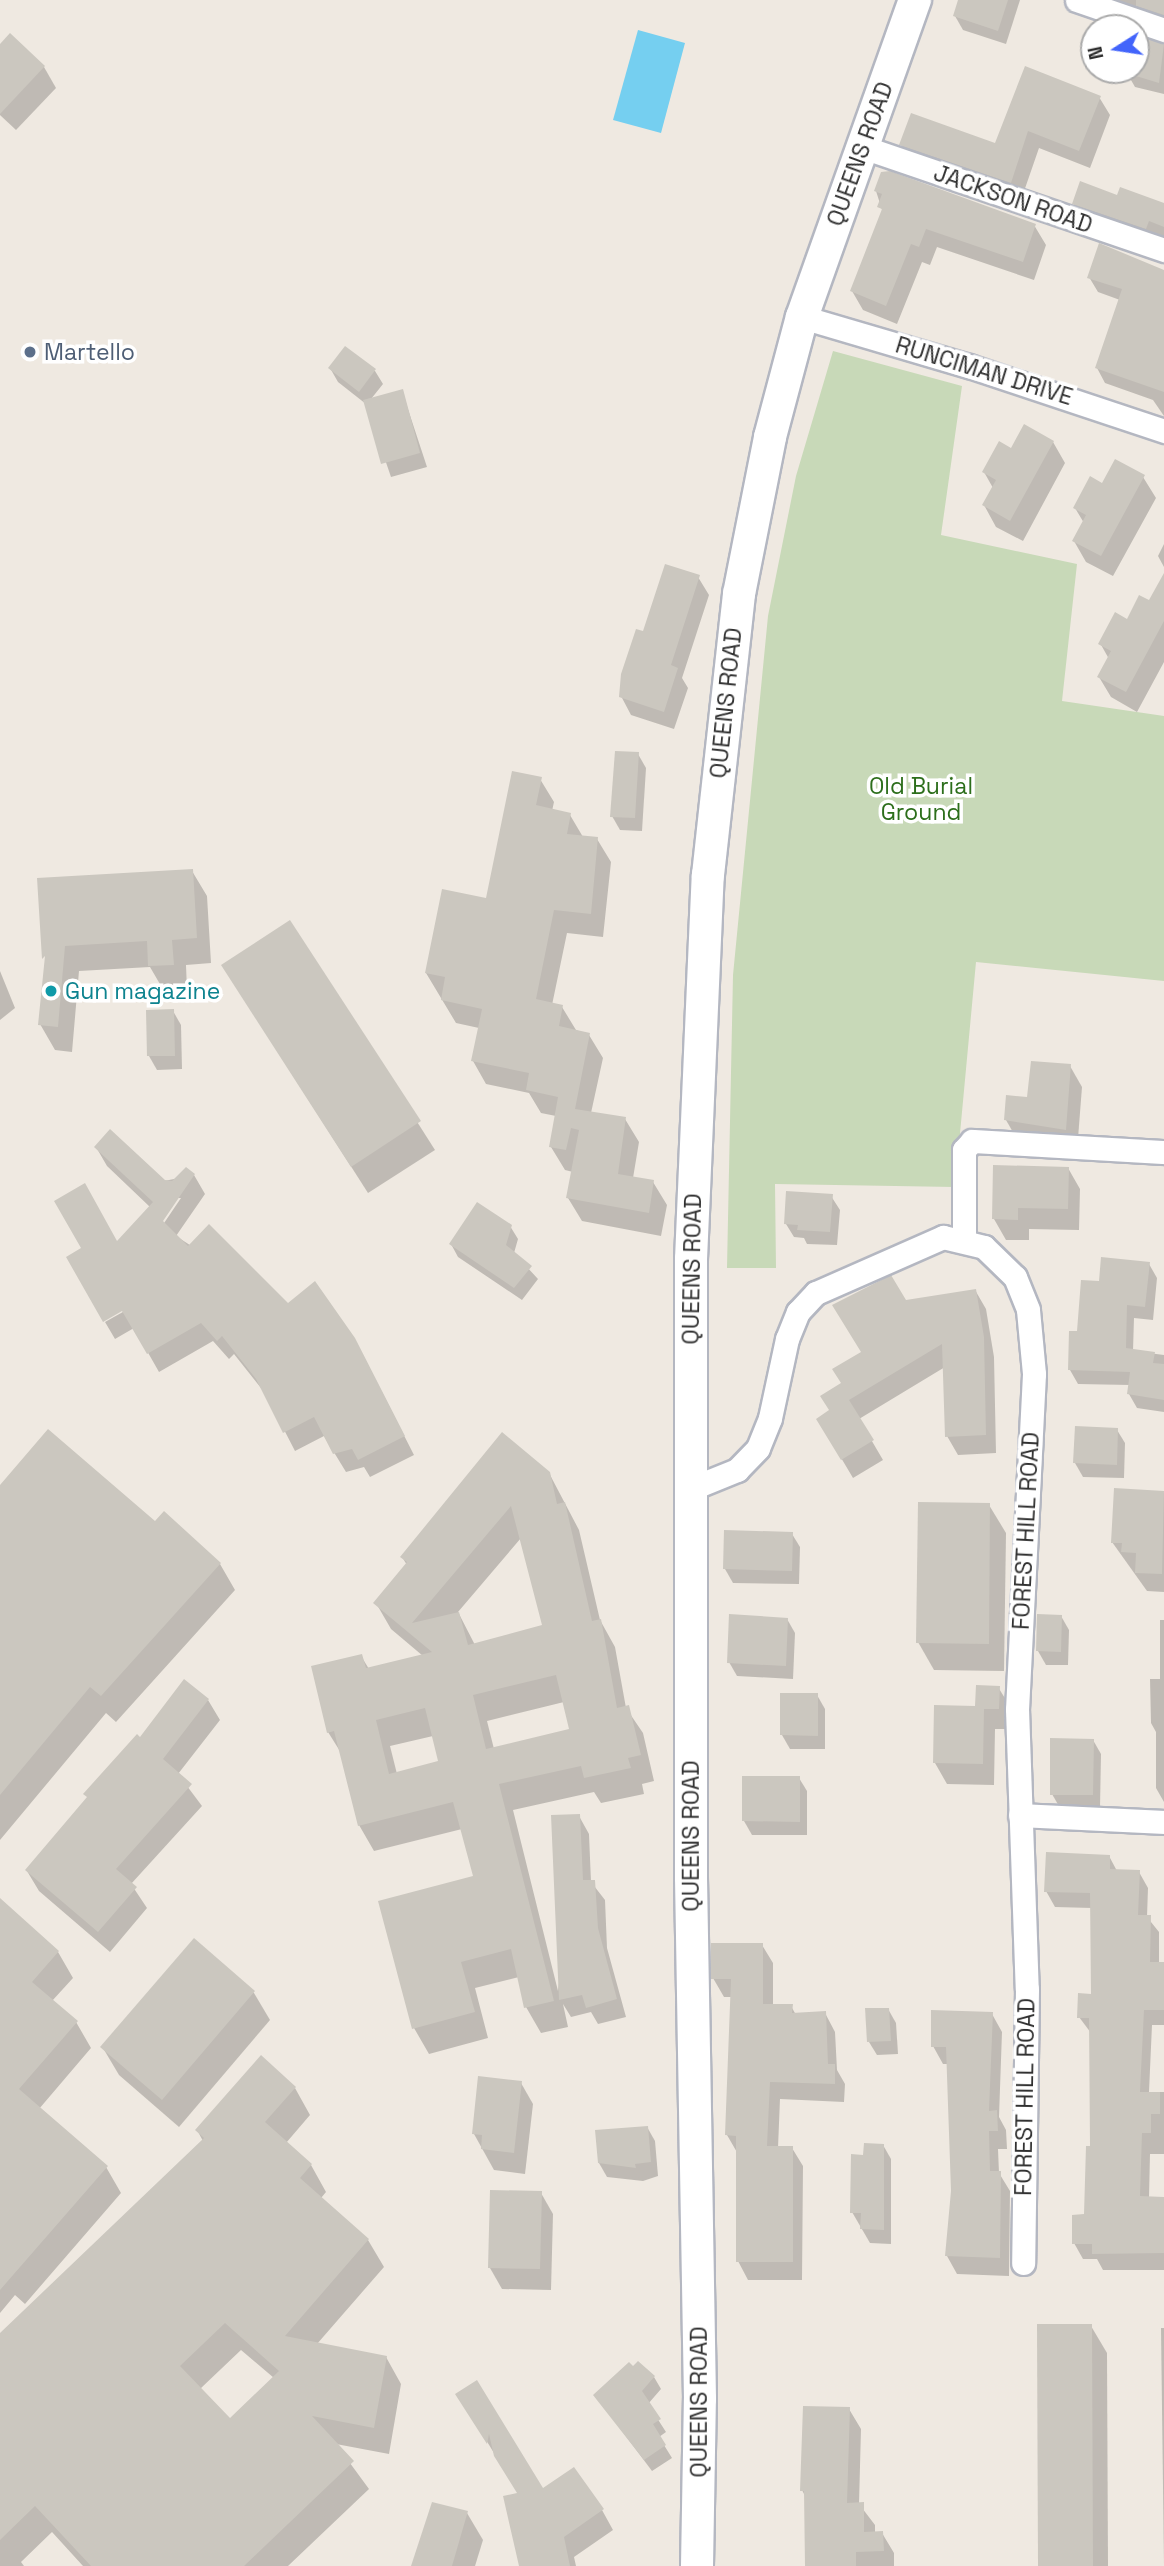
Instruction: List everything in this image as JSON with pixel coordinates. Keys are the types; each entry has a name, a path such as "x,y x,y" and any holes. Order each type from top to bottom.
{"main road":[{"name":"QUEENS ROAD","path":"697,2566 700,2399 690,1489 691,1246 708,875 738,594 762,473 802,317 915,0"}],"street":[{"path":"1077,0 1164,30"},
{"name":"JACKSON ROAD","path":"863,147 1164,250"},
{"name":"RUNCIMAN DRIVE","path":"802,317 969,366 1164,431"},
{"path":"964,1240 964,1150 972,1141 1164,1152"},
{"name":"FOREST HILL ROAD","path":"690,1489 737,1471 758,1448 770,1418 787,1339 798,1312 816,1293 930,1240 964,1240 1002,1259 1015,1277 1028,1310 1032,1342 1017,1709 1027,1989 1023,2263"},
{"path":"1020,1815 1164,1822"}],"green space":[{"name":"Old Burial Ground","path":"833,351 962,386 941,535 1077,564 1062,701 1164,716 1164,981 976,962 955,1187 775,1184 776,1268 727,1268 733,975 768,616 796,476"}],"water":[{"path":"638,30 685,43 661,133 613,120"}],"building":[{"path":"958,0 1008,0 998,31 953,16"},
{"path":"1136,0 1164,0 1164,15 1136,6"},
{"path":"10,33 45,66 0,114 0,44"},
{"path":"1150,40 1164,44 1159,83 1150,80"},
{"path":"1025,66 1101,96 1079,151 1028,131 1011,183 899,145 911,113 995,143"},
{"path":"890,171 1036,224 1023,262 926,229 919,247 911,244 886,306 850,291 882,209 877,207 882,194 874,191 881,172"},
{"path":"1080,181 1117,195 1120,187 1164,203 1164,227 1149,221 1146,229 1072,204"},
{"path":"1099,243 1164,270 1164,392 1095,368 1122,289 1087,278"},
{"path":"345,346 376,369 359,392 328,368"},
{"path":"403,389 420,453 381,464 363,400"},
{"path":"1024,424 1054,441 1010,521 982,505 996,480 982,472 999,441 1011,448"},
{"path":"1115,459 1145,475 1101,556 1072,541 1086,515 1073,508 1090,476 1102,483"},
{"path":"665,564 700,575 671,665 678,668 664,712 619,697 621,674 636,629 643,631"},
{"path":"1164,573 1164,621 1126,692 1097,677 1111,651 1098,644 1115,612 1127,619 1139,595 1149,600"},
{"path":"615,751 639,752 635,818 610,817"},
{"path":"512,771 542,777 536,805 571,813 567,834 598,837 591,914 554,910 536,999 563,1005 559,1026 590,1033 575,1109 626,1117 618,1174 654,1180 649,1213 566,1198 579,1130 571,1128 566,1150 549,1147 558,1097 526,1090 529,1073 471,1061 482,1009 441,1000 445,977 425,973 442,889 486,898"},
{"path":"193,869 197,938 172,940 174,965 148,966 147,941 65,946 58,1027 38,1025 45,956 42,959 37,878"},
{"path":"290,920 421,1121 351,1167 221,965"},
{"path":"174,1009 175,1056 147,1056 146,1010"},
{"path":"1031,1061 1071,1064 1066,1130 1004,1120 1006,1095 1027,1097"},
{"path":"110,1129 165,1180 172,1181 186,1167 195,1174 163,1221 188,1246 209,1224 288,1303 315,1281 355,1338 405,1436 358,1460 352,1449 333,1454 314,1417 283,1433 256,1379 222,1336 217,1341 201,1323 147,1354 122,1311 103,1322 66,1257 81,1248 54,1201 85,1183 117,1241 153,1202 94,1147"},
{"path":"993,1165 1069,1167 1068,1209 1018,1208 1018,1220 992,1219"},
{"path":"786,1191 833,1194 830,1232 797,1230 798,1225 784,1224"},
{"path":"477,1202 512,1225 506,1245 532,1266 514,1288 449,1244"},
{"path":"1101,1257 1150,1262 1145,1307 1127,1305 1126,1348 1155,1352 1153,1363 1164,1364 1164,1400 1127,1394 1130,1372 1068,1370 1069,1331 1077,1331 1081,1280 1099,1281"},
{"path":"891,1275 906,1300 976,1289 984,1337 986,1435 945,1437 942,1344 849,1400 874,1440 841,1460 816,1419 829,1410 820,1396 841,1383 832,1369 861,1352 832,1305"},
{"path":"1075,1426 1118,1428 1117,1465 1073,1463"},
{"path":"48,1429 155,1521 164,1511 221,1563 101,1696 90,1687 0,1795 0,1485"},
{"path":"502,1432 550,1472 557,1504 565,1502 592,1621 601,1619 617,1708 629,1705 641,1755 628,1758 631,1768 584,1778 581,1766 499,1784 554,2001 524,2008 511,1949 461,1962 475,2012 412,2029 378,1901 473,1876 453,1802 358,1826 334,1731 327,1733 311,1666 362,1654 366,1668 432,1652 373,1603 407,1562 400,1557","holes":["511,1506 542,1625 468,1645 459,1612 412,1623","556,1675 569,1729 486,1749 473,1695","425,1708 438,1761 389,1774 376,1720"]},
{"path":"1114,1488 1164,1491 1162,1574 1135,1573 1136,1553 1121,1552 1122,1543 1111,1543"},
{"path":"918,1502 990,1503 989,1644 916,1643"},
{"path":"724,1530 793,1532 792,1571 723,1569"},
{"path":"729,1614 788,1618 786,1666 727,1663"},
{"path":"1037,1614 1062,1615 1061,1652 1036,1651"},
{"path":"184,1679 209,1699 163,1759 192,1784 116,1869 137,1887 98,1932 25,1870 87,1797 83,1794 137,1734 140,1737"},
{"path":"976,1685 1000,1686 999,1709 984,1709 983,1764 933,1763 934,1705 975,1706"},
{"path":"780,1693 818,1693 818,1736 780,1735"},
{"path":"1050,1738 1094,1739 1093,1795 1050,1795"},
{"path":"742,1776 800,1776 800,1822 742,1821"},
{"path":"580,1814 583,1880 595,1880 598,1928 617,1999 586,2008 582,1995 559,2000 551,1815"},
{"path":"1046,1852 1110,1855 1110,1869 1140,1870 1138,1915 1151,1915 1150,1962 1164,1962 1164,2010 1144,2010 1140,2092 1160,2092 1160,2114 1151,2114 1151,2133 1142,2133 1140,2196 1164,2197 1164,2253 1092,2254 1092,2244 1072,2244 1072,2215 1084,2214 1086,2146 1090,2146 1089,2018 1077,2018 1078,1993 1091,1994 1090,1893 1044,1892"},
{"path":"0,1898 59,1951 32,1982 78,2021 19,2089 108,2166 0,2290"},
{"path":"194,1938 255,1991 162,2100 100,2047"},
{"path":"711,1943 763,1943 763,2004 793,2004 792,2013 826,2011 828,2064 835,2064 835,2084 770,2082 767,2146 793,2146 793,2262 736,2262 736,2136 725,2135 731,1979 711,1979"},
{"path":"865,2008 889,2008 891,2041 867,2042"},
{"path":"931,2010 993,2012 989,2111 997,2110 998,2131 989,2131 990,2171 1001,2171 1000,2258 945,2256 951,2191 946,2047 931,2047"},
{"path":"261,2055 296,2087 265,2122 312,2164 300,2178 369,2239 285,2336 387,2356 374,2428 312,2416 354,2461 244,2566 91,2566 35,2506 0,2540 0,2333 204,2138 195,2130","holes":["225,2323 279,2371 230,2418 180,2366"]},
{"path":"478,2076 522,2081 514,2153 481,2149 482,2135 472,2134"},
{"path":"648,2126 651,2162 635,2164 636,2168 598,2163 595,2130"},
{"path":"864,2143 884,2144 884,2230 860,2229 861,2213 850,2213 851,2154 863,2155"},
{"path":"490,2190 542,2191 540,2269 488,2268"},
{"path":"1037,2324 1092,2324 1093,2566 1038,2566"},
{"path":"638,2361 655,2376 642,2391 661,2419 653,2424 666,2445 644,2460 593,2395 629,2362 633,2366"},
{"path":"477,2380 543,2488 574,2467 604,2509 564,2537 570,2566 519,2566 503,2496 517,2493 494,2456 489,2434 487,2444 455,2394"},
{"path":"803,2406 850,2407 847,2503 864,2502 864,2532 883,2531 884,2551 856,2552 856,2566 805,2566 804,2491 800,2491"},
{"path":"432,2502 468,2511 452,2566 411,2566"}],"place":[{"name":"Martello","path":"30,352"},
{"name":"Gun magazine","path":"51,991"}]}
